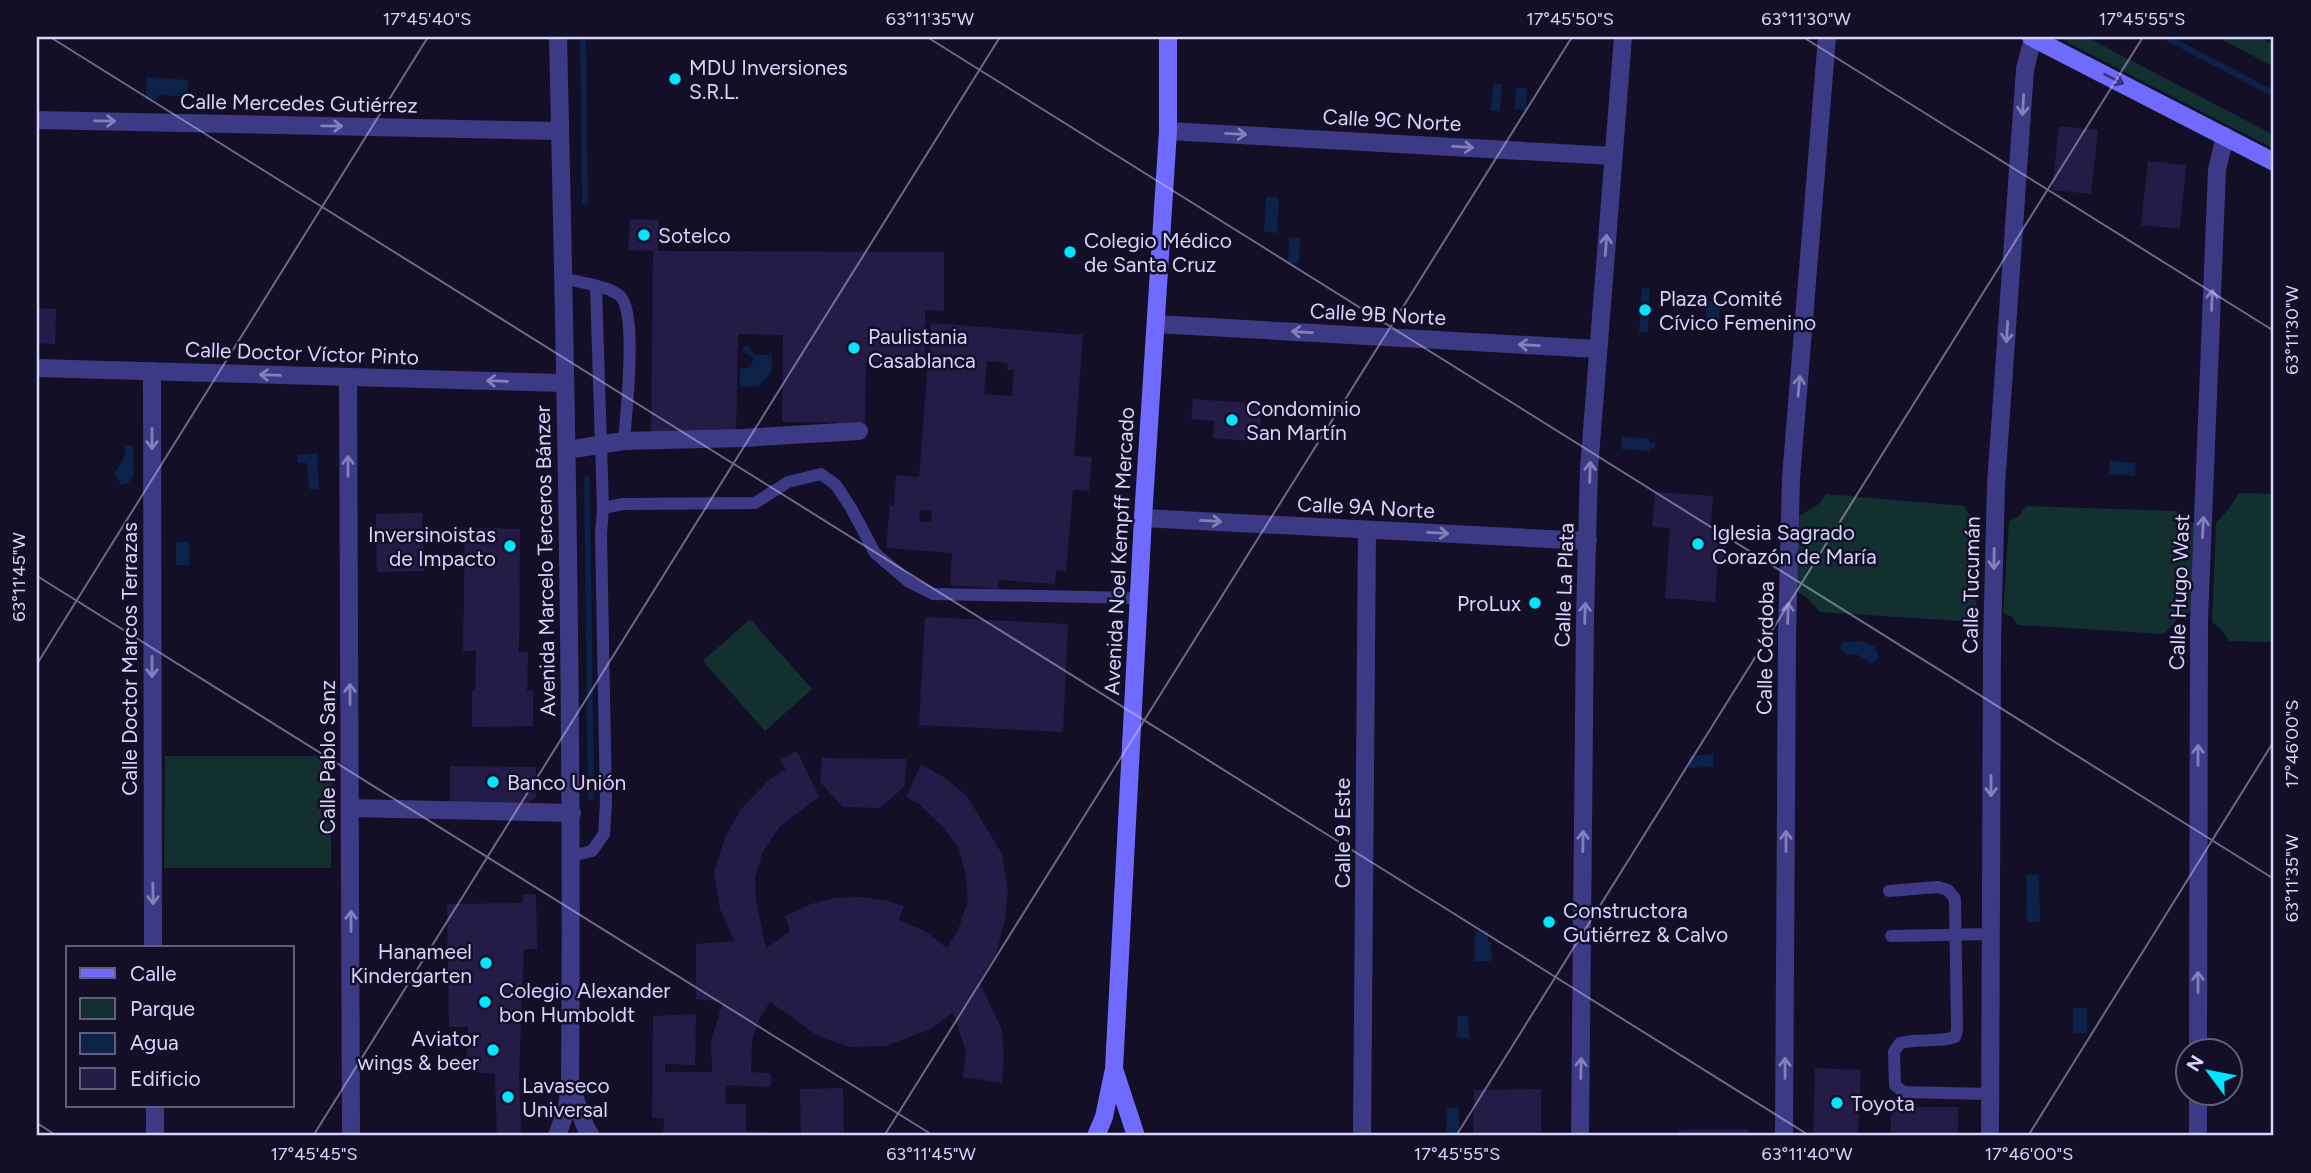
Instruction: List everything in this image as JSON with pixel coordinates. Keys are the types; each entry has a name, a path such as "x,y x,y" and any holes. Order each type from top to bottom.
{"main road":[{"name":"Avenida Noel Kempff Mercado","path":"1096,1136 1104,1117 1114,1069 1143,518 1168,131 1168,37"},
{"path":"2032,37 2274,162"},
{"name":"Avenida Noel Kempff Mercado","path":"1114,1069 1136,1136"}],"street":[{"name":"Avenida Marcelo Terceros Bánzer","path":"557,1136 567,1107 570,1085 572,856 558,37"},
{"name":"Calle La Plata","path":"1580,1136 1585,618 1590,469 1597,349 1623,37"},
{"name":"Calle Córdoba","path":"1784,1136 1787,649 1791,478 1827,37"},
{"name":"Calle Tucumán","path":"1990,1136 1992,644 1996,485 2025,69 2032,37"},
{"name":"Calle Mercedes Gutiérrez","path":"37,120 560,131"},
{"name":"Calle 9C Norte","path":"1168,131 1613,156"},
{"name":"Calle Hugo Wast","path":"2198,1036 2199,620 2217,170 2225,136"},
{"name":"Calle 9B Norte","path":"1156,324 1597,349"},
{"name":"Calle Doctor Víctor Pinto","path":"37,368 565,383"},
{"name":"Calle Doctor Marcos Terrazas","path":"152,371 153,946"},
{"name":"Calle Pablo Sanz","path":"348,377 351,1136"},
{"path":"567,450 624,441 859,431"},
{"name":"Calle 9A Norte","path":"1143,518 1588,541"},
{"name":"Calle 9 Este","path":"1362,1136 1367,530"},
{"path":"350,808 572,813"},
{"name":"Avenida Marcelo Terceros Bánzer","path":"570,1085 591,1136"},
{"path":"155,1106 155,1136"},
{"path":"2198,1106 2198,1136"}],"lane":[{"path":"563,278 612,291 620,296 627,306 630,357 624,441"},
{"path":"572,856 592,851 604,834 606,803 602,443 596,287"},
{"path":"603,508 623,504 755,503 788,482 821,474 836,485 852,508 875,553 909,582 933,594 1139,598"},
{"path":"1889,891 1938,887 1948,890 1955,899 1957,1031 1955,1037 1948,1040 1910,1040 1900,1043 1894,1052 1895,1085 1903,1092 1990,1094"},
{"path":"1891,936 1991,934"}],"green space":[{"path":"2057,37 2086,37 2274,135 2274,149"},
{"path":"2217,37 2260,37 2274,45 2274,67"},
{"path":"2239,493 2274,494 2274,642 2229,641 2222,630 2212,622 2216,523"},
{"path":"1826,494 1964,506 1970,515 1980,519 1976,612 1960,621 1820,612 1805,596 1796,592 1799,516 1819,504"},
{"path":"2026,506 2177,511 2181,518 2197,525 2191,611 2181,615 2164,634 2018,625 2012,617 2003,613 2009,521 2020,515"},
{"path":"750,619 812,689 765,731 703,661"},
{"path":"165,756 332,756 331,868 164,868"}],"water":[{"path":"147,77 188,80 187,97 158,95 157,100 146,99"},
{"path":"1493,84 1502,84 1500,111 1491,111"},
{"path":"1516,88 1527,88 1526,110 1515,109"},
{"path":"1266,197 1279,197 1277,233 1264,232"},
{"path":"1289,237 1300,238 1299,263 1288,263"},
{"name":"Plaza Comité Cívico Femenino","path":"1642,288 1650,288 1648,333 1639,332"},
{"path":"1707,301 1720,301 1719,327 1705,326"},
{"path":"744,346 748,346 755,355 772,355 772,371 760,386 743,387 740,384 740,369 751,367 753,358 742,351"},
{"path":"1622,437 1649,438 1649,442 1655,443 1655,448 1650,448 1649,451 1621,449"},
{"path":"126,446 134,446 133,477 128,483 121,485 114,473 123,460"},
{"path":"317,453 319,489 309,489 307,463 298,463 298,455"},
{"path":"2110,461 2136,463 2135,476 2109,474"},
{"path":"176,542 189,542 189,565 176,565"},
{"path":"1863,641 1875,647 1878,655 1876,661 1871,663 1858,655 1846,654 1839,647 1843,642"},
{"path":"1713,754 1713,767 1689,768 1689,756"},
{"path":"2026,875 2039,875 2040,922 2027,922"},
{"path":"1488,930 1492,961 1475,961 1475,931"},
{"path":"2073,1008 2087,1008 2087,1033 2073,1033"},
{"path":"1457,1016 1468,1016 1469,1038 1456,1037"},
{"path":"1447,1108 1459,1108 1459,1136 1446,1136"}],"building":[{"path":"2059,126 2098,130 2091,194 2052,190"},
{"path":"2148,161 2186,165 2180,229 2141,225"},
{"name":"Paulistania Casablanca","path":"630,219 659,220 658,251 944,252 944,311 925,310 925,363 866,362 865,423 782,422 783,335 738,334 736,435 651,436 653,251 628,250"},
{"path":"37,308 56,309 55,344 37,343"},
{"path":"931,323 1083,335 1074,456 1092,457 1089,491 1073,490 1066,571 1056,570 1055,584 999,580 998,589 950,585 952,553 886,548 890,505 894,506 896,475 919,477","holes":["987,361 1008,363 1007,370 1014,370 1012,396 984,394","920,510 932,511 931,522 919,522"]},
{"name":"Condominio San Martín","path":"1193,399 1262,404 1260,430 1264,430 1263,442 1213,438 1214,421 1191,419"},
{"name":"Iglesia Sagrado Corazón de María","path":"1655,492 1713,496 1711,527 1728,529 1725,560 1718,560 1715,602 1665,598 1670,528 1652,527"},
{"path":"422,513 424,571 377,572 376,514"},
{"path":"465,528 520,529 519,652 528,652 527,691 533,691 533,726 472,727 476,651 463,651"},
{"path":"925,617 1068,624 1063,732 919,725"},
{"path":"797,751 819,797 780,826 763,851 755,878 756,899 766,949 790,931 785,916 811,904 834,898 861,897 904,906 899,920 923,930 947,948 958,930 968,900 965,872 959,849 943,827 919,804 906,797 921,764 945,778 967,796 1002,854 1008,891 1005,920 996,954 979,981 1002,1030 1002,1083 963,1077 966,1052 953,1012 929,1030 885,1046 850,1047 820,1037 770,1002 760,1018 752,1040 751,1072 771,1073 771,1087 725,1085 726,1104 746,1104 746,1131 771,1132 771,1136 663,1134 664,1119 652,1117 653,1016 696,1014 695,1065 665,1064 665,1072 712,1072 711,1040 723,1002 696,999 696,944 734,941 720,909 714,872 725,837 741,809 769,780 786,769 780,760"},
{"path":"822,758 907,759 904,787 880,808 843,807 820,782"},
{"name":"Banco Unión","path":"450,766 536,767 536,797 526,805 450,804"},
{"path":"523,894 536,894 537,949 524,949 519,1073 521,1133 538,1133 538,1136 497,1136 495,1074 466,1071 468,1027 449,1027 447,904 523,903"},
{"name":"Toyota","path":"1815,1068 1861,1070 1858,1136 1813,1136"},
{"path":"843,1088 844,1136 801,1136 800,1089"},
{"path":"1541,1089 1541,1136 1473,1136 1474,1090"},
{"path":"1891,1107 1958,1107 1958,1136 1891,1136"},
{"path":"1748,1129 1748,1136 1679,1136 1679,1130"}],"waterway":[{"path":"583,37 585,202"},
{"path":"2166,37 2274,94"},
{"path":"587,478 591,797"}],"place":[{"name":"MDU Inversiones S.R.L.","path":"675,79"},
{"name":"Sotelco","path":"644,235"},
{"name":"Colegio Médico de Santa Cruz","path":"1070,252"},
{"name":"Plaza Comité Cívico Femenino","path":"1645,310"},
{"name":"Paulistania Casablanca","path":"854,348"},
{"name":"Condominio San Martín","path":"1232,420"},
{"name":"Iglesia Sagrado Corazón de María","path":"1698,544"},
{"name":"Inversinoistas de Impacto","path":"510,546"},
{"name":"ProLux","path":"1535,603"},
{"name":"Banco Unión","path":"493,782"},
{"name":"Constructora Gutiérrez & Calvo","path":"1549,922"},
{"name":"Hanameel Kindergarten","path":"486,963"},
{"name":"Colegio Alexander bon Humboldt","path":"485,1002"},
{"name":"Aviator wings & beer","path":"493,1050"},
{"name":"Lavaseco Universal","path":"508,1097"},
{"name":"Toyota","path":"1837,1103"}]}
